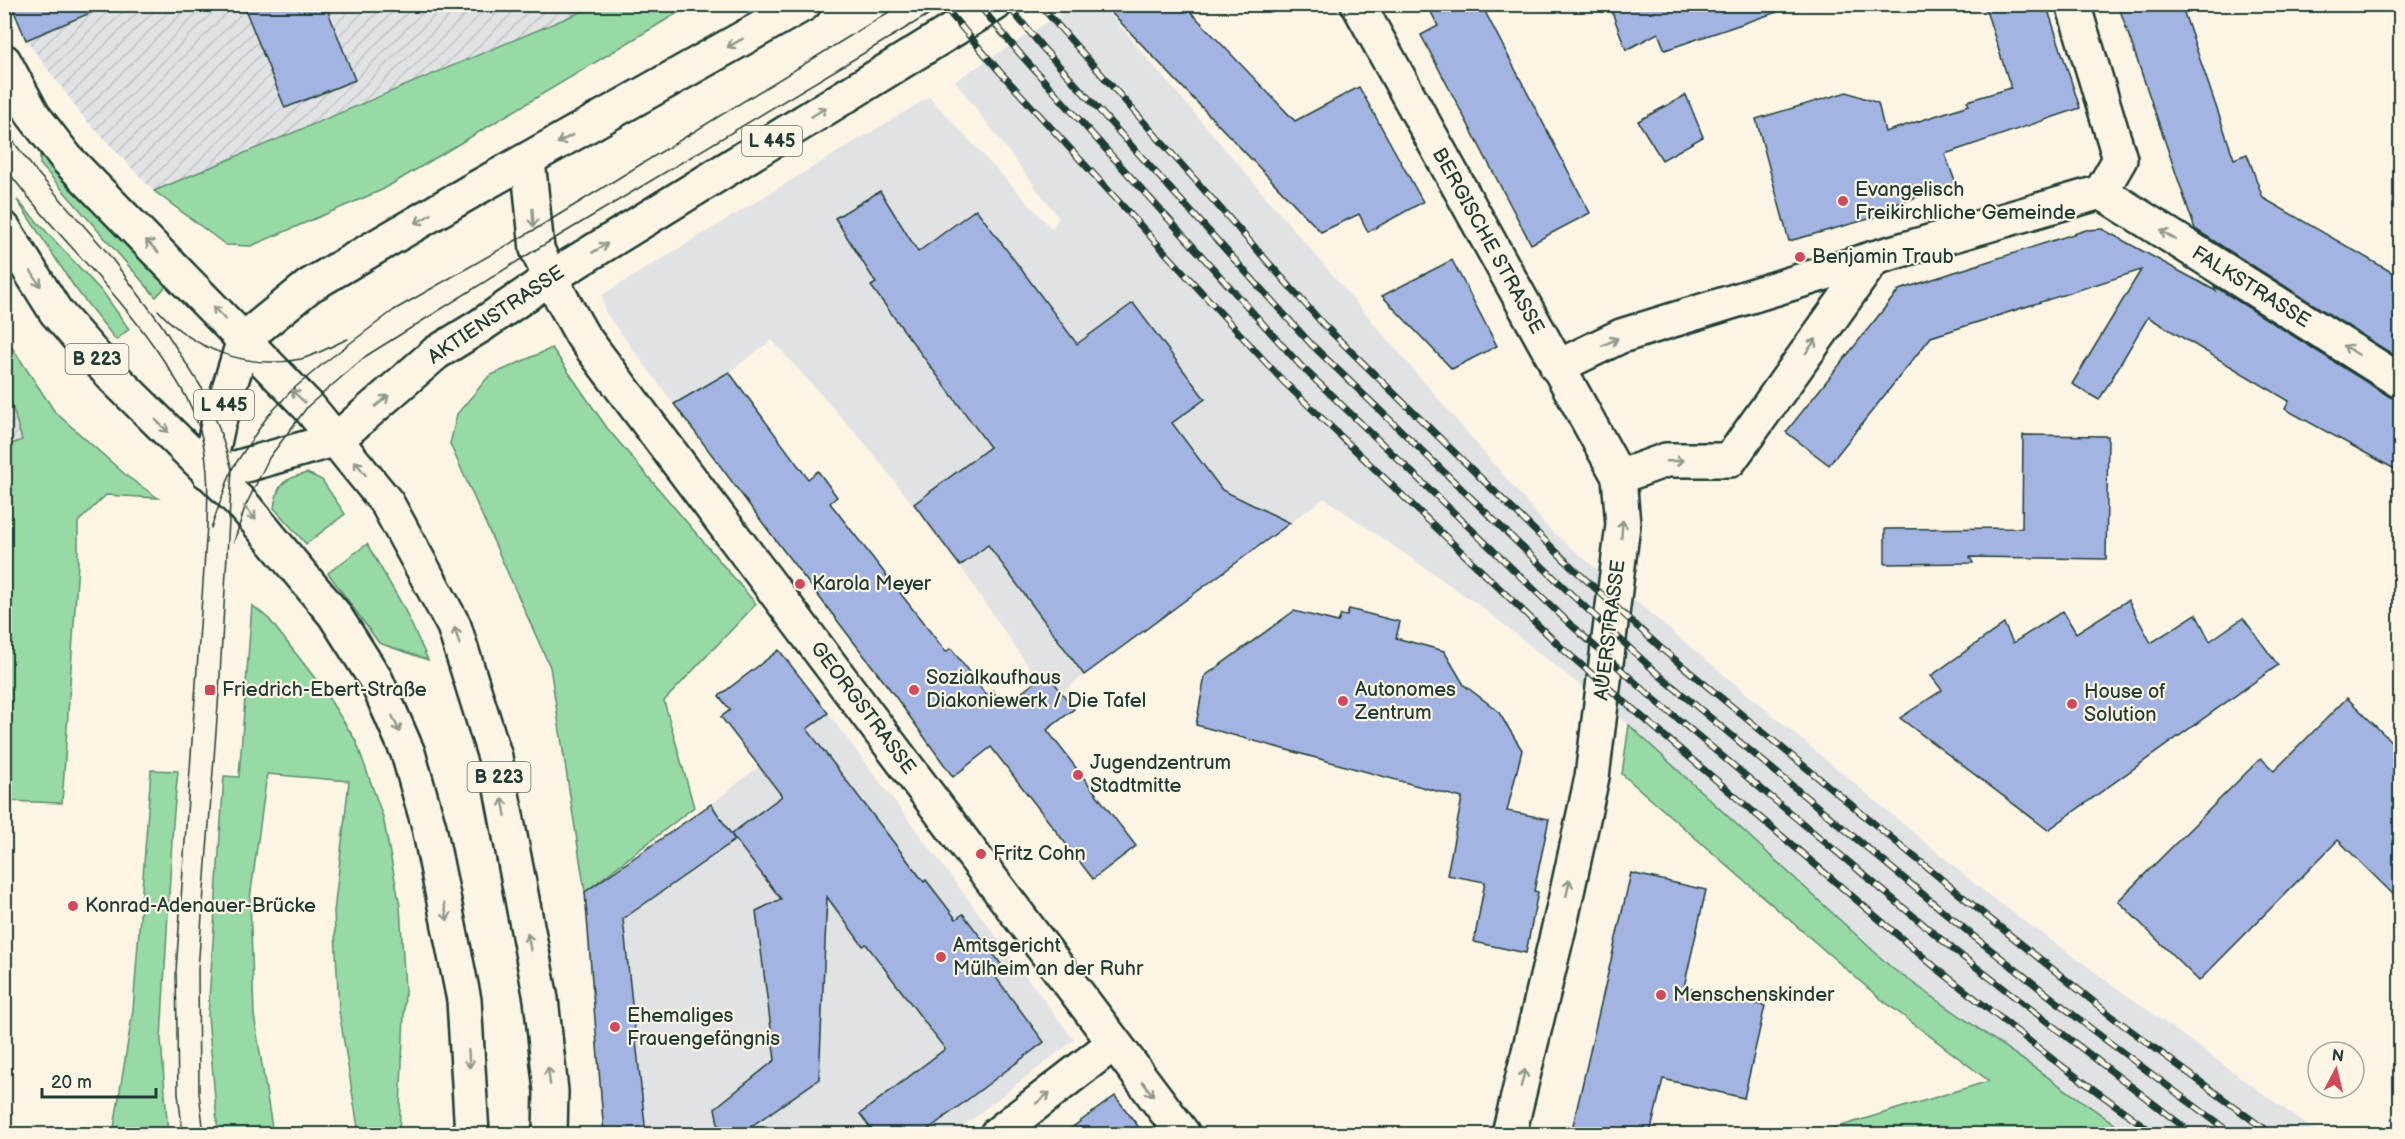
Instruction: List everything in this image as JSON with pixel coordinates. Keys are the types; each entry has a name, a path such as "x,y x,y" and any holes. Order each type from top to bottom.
{"main road":[{"path":"243,339 309,286 804,4"},
{"name":"AKTIENSTRASSE","path":"208,472 232,469 337,439 436,352 480,326 550,278 995,4"},
{"name":"BERGISCHE STRASSE","path":"1359,4 1619,477"},
{"path":"1557,367 1622,336 1874,258 2101,192 2120,159 2073,4"},
{"name":"B 223","path":"4,61 33,115 67,159 337,439 387,503 454,626 495,757 541,999 551,1091 550,1134"},
{"name":"GEORGSTRASSE","path":"528,160 537,249 569,312 595,352 1183,1134"},
{"name":"FALKSTRASSE","path":"2101,192 2400,381"},
{"name":"B 223","path":"4,230 56,312 114,378 245,507 334,614 376,680 408,753 429,828 465,1000 472,1134"},
{"path":"1619,477 1666,460 1730,460 1874,258"},
{"name":"L 445","path":"208,472 218,425 243,339"},
{"name":"AUERSTRASSE","path":"1509,1134 1562,915 1592,777 1623,525 1619,477"},
{"path":"997,1134 1114,1043"}],"shaded area":[{"path":"11,5 600,5 154,191 85,119 26,40"},
{"path":"1074,5 1102,5 1551,531 1991,897 2319,1134 2129,1134 1893,969 1622,719 1483,608 1324,498 1052,701 960,566 869,448 772,340 729,372 674,404 605,312 602,295 929,97 1052,229 1059,218 955,81"},
{"path":"4,381 22,440 5,447 4,447"},
{"path":"828,713 1074,1040 953,1134 604,1134 585,892 711,804"}],"green space":[{"path":"600,4 691,5 382,190 251,246 226,245 154,191"},
{"path":"40,155 167,285 156,297 40,164"},
{"path":"17,200 105,295 129,329 116,340 75,288"},
{"path":"5,337 55,412 128,477 158,498 106,495 78,522 78,563 62,803 5,801 4,447 22,440 5,381"},
{"path":"552,348 607,428 756,604 664,701 694,807 585,892 550,667 450,444 457,414 489,376"},
{"path":"307,473 322,480 345,514 306,544 274,508 277,493 283,483"},
{"path":"367,544 403,606 428,660 379,643 328,573"},
{"path":"252,605 269,619 321,686 356,741 383,817 400,906 405,990 399,1134 359,1134 339,1011 334,912 349,781 267,774 250,899 254,1015 273,1134 218,1134 208,1016 224,776 239,777"},
{"path":"1629,725 1893,969 2129,1134 1815,1134 1989,1081 1877,996 1622,774"},
{"path":"151,770 178,771 161,1039 168,1134 113,1134 133,1010"}],"building":[{"path":"11,4 109,4 109,5 26,40"},
{"path":"243,4 325,4 355,80 285,108"},
{"path":"1103,4 1183,4 1295,121 1359,87 1423,202 1368,232 1359,214 1321,232"},
{"path":"1427,4 1481,4 1590,213 1531,244 1421,35 1438,26"},
{"path":"1609,4 1782,4 1783,10 1665,50 1658,33 1626,50"},
{"path":"1984,4 2046,4 2080,108 1945,154 1956,184 1881,209 1880,216 1789,241 1756,119 1847,92 1878,103 1885,132 1969,105 1967,101 2011,88"},
{"path":"2118,4 2181,4 2234,159 2247,154 2263,198 2400,277 2400,359 2195,229"},
{"path":"1686,95 1703,137 1662,160 1638,121"},
{"path":"880,191 918,252 976,209 1077,344 1133,303 1205,399 1172,423 1222,490 1290,523 1084,675 988,545 960,566 914,504 990,447 871,286 876,283 835,218"},
{"path":"2102,229 2216,291 2214,286 2390,397 2400,400 2400,472 2285,409 2289,401 2148,317 2099,400 2072,384 2141,270 1931,337 1829,465 1786,432 1899,290 2086,230"},
{"path":"1452,260 1497,346 1452,369 1382,296"},
{"path":"729,372 808,479 818,471 837,497 830,503 946,652 951,648 986,695 992,690 1004,706 1047,673 1074,709 1047,730 1136,846 1093,879 991,747 953,777 892,692 674,404"},
{"path":"2023,435 2108,436 2106,559 1970,557 1973,563 1885,564 1885,529 2022,528"},
{"name":"House of Solution","path":"2128,600 2151,643 2196,614 2210,641 2243,618 2278,665 2048,830 1900,718 1942,690 1931,676 2004,624 2013,643 2063,611 2076,633"},
{"name":"Autonomes Zentrum","path":"1349,609 1400,622 1396,638 1444,651 1464,685 1498,711 1522,750 1507,811 1549,819 1534,891 1538,892 1526,953 1474,942 1485,882 1447,875 1462,798 1196,725 1205,676 1294,611 1338,622 1341,615 1347,616"},
{"name":"Amtsgericht Mülheim an der Ruhr","path":"779,650 828,713 807,729 924,882 926,880 956,919 963,914 1004,968 994,975 1044,1042 922,1134 875,1134 860,1114 945,1049 866,944 863,946 827,897 819,1079 740,1134 720,1134 715,1108 775,1060 756,911 781,899 731,834 782,796 721,717 730,710 719,696"},
{"path":"2347,698 2400,750 2400,901 2338,840 2199,981 2118,901 2261,758 2274,771"},
{"name":"Ehemaliges Frauengefängnis","path":"711,804 735,840 623,919 646,1134 604,1134 585,892"},
{"name":"Menschenskinder","path":"1631,873 1706,890 1684,987 1765,1006 1744,1098 1663,1079 1650,1134 1571,1134"},
{"path":"1115,1096 1144,1134 1063,1134"}],"tram line":[{"path":"211,528 232,469 267,417 292,390 324,363 394,310 534,230 902,4"},
{"path":"234,542 245,507 269,458 308,406 366,356 537,249 946,4"},
{"path":"4,129 34,169 106,251 161,324 203,390 218,425 232,469 219,692 198,969 199,1093 204,1134"},
{"path":"4,166 146,335 186,398 199,427 204,449 207,525 176,971 178,1094 183,1134"},
{"path":"158,310 172,324 205,346 223,354 261,362 301,359 348,339"}],"railway":[{"path":"942,4 1000,72 1283,381 1565,651 1935,967 2051,1058 2155,1134"},
{"path":"978,4 1021,55 1300,365 1570,624 1655,700 1954,950 2193,1134"},
{"path":"1007,4 1042,47 1311,344 1573,596 1659,675 1972,935 2094,1031 2232,1134"},
{"path":"1039,4 1323,324 1574,569 1662,649 1985,915 2114,1018 2271,1134"}],"place":[{"name":"Evangelisch Freikirchliche Gemeinde","path":"1843,201"},
{"name":"Benjamin Traub","path":"1800,257"},
{"name":"Karola Meyer","path":"800,584"},
{"name":"Friedrich-Ebert-Straße","path":"210,690"},
{"name":"Sozialkaufhaus Diakoniewerk / Die Tafel","path":"914,690"},
{"name":"Autonomes Zentrum","path":"1343,701"},
{"name":"House of Solution","path":"2072,704"},
{"name":"Jugendzentrum Stadtmitte","path":"1078,775"},
{"name":"Fritz Cohn","path":"981,854"},
{"name":"Konrad-Adenauer-Brücke","path":"73,906"},
{"name":"Amtsgericht Mülheim an der Ruhr","path":"941,957"},
{"name":"Menschenskinder","path":"1661,995"},
{"name":"Ehemaliges Frauengefängnis","path":"615,1027"}]}
